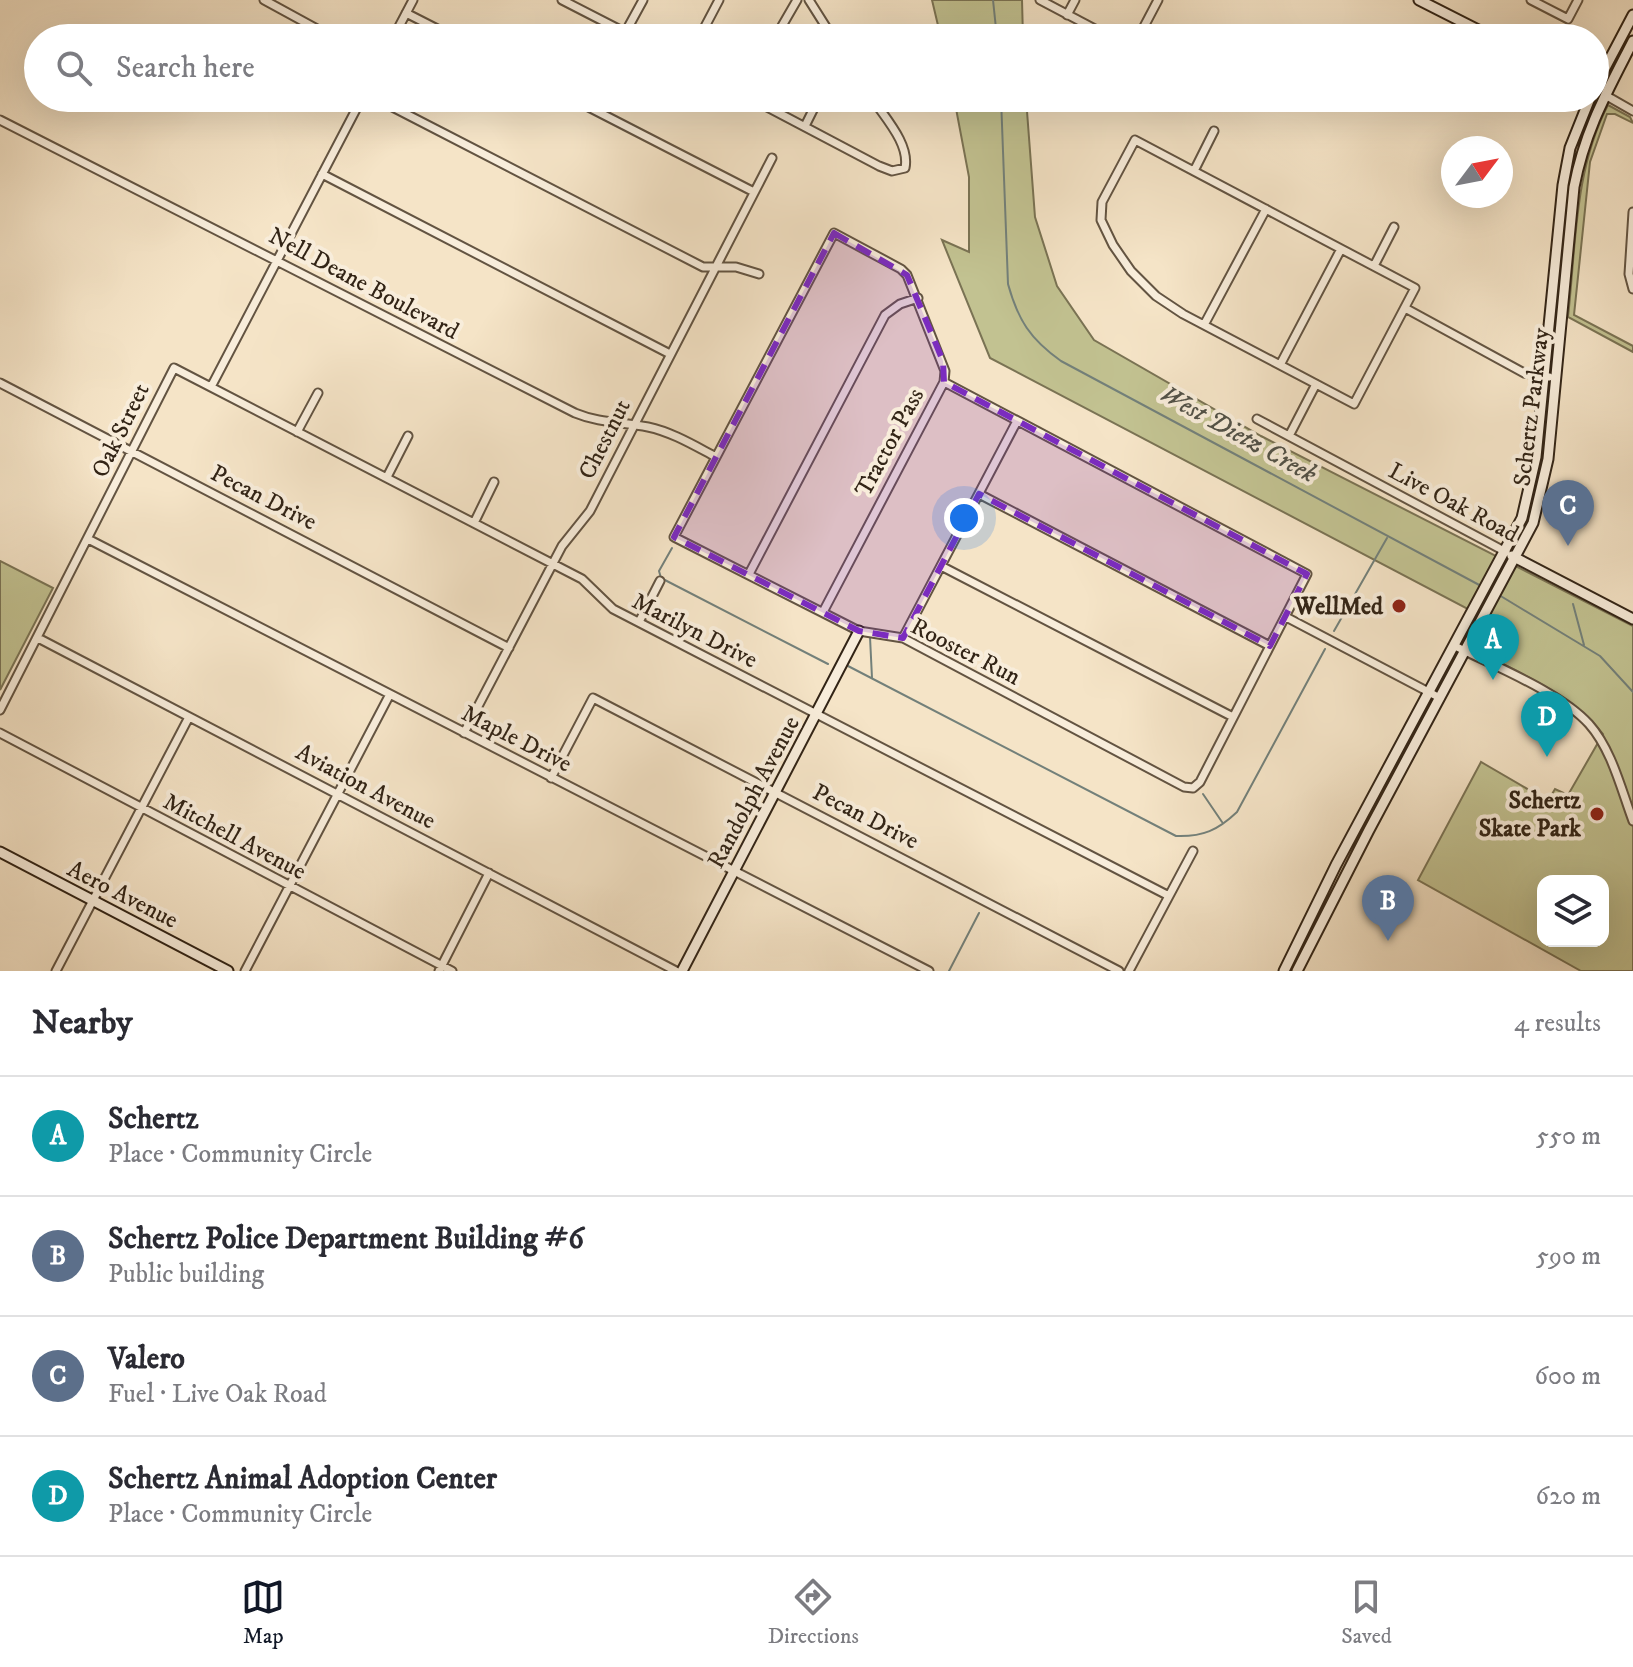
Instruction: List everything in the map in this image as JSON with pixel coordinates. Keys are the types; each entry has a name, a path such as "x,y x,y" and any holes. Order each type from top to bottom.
{"main road":[{"path":"1419,0 1466,24"},
{"name":"Schertz Parkway","path":"1609,67 1633,15"},
{"name":"Schertz Parkway","path":"1609,75 1633,41"},
{"name":"Schertz Parkway","path":"1298,968 1403,766 1429,693 1522,518 1536,457 1563,185 1570,148 1584,112"},
{"name":"Schertz Parkway","path":"1284,971 1336,865 1393,761 1440,698 1533,523 1548,459 1574,187 1592,112"},
{"name":"Live Oak Road","path":"1506,552 1633,619"},
{"name":"Randolph Avenue","path":"679,971 859,631"},
{"path":"1393,761 1403,766"},
{"path":"1359,824 1369,830"},
{"name":"Aero Avenue","path":"0,852 228,971"},
{"path":"1336,865 1347,871"},
{"path":"1305,929 1315,935"},
{"path":"1289,959 1298,968"}],"street":[{"path":"264,0 308,24"},
{"path":"400,24 413,0"},
{"path":"630,24 643,0"},
{"path":"706,24 719,0"},
{"path":"783,24 797,0"},
{"path":"809,0 824,24"},
{"path":"1040,0 1085,24"},
{"path":"1067,15 1075,0"},
{"path":"1145,24 1158,0"},
{"path":"1531,0 1568,19 1578,0"},
{"path":"565,1 608,24"},
{"path":"406,13 428,24"},
{"path":"1609,97 1633,111"},
{"path":"211,387 355,112"},
{"path":"402,112 703,267 736,267 759,274"},
{"path":"598,112 754,192"},
{"path":"778,112 879,166 892,171 905,168 907,157 881,112"},
{"path":"805,126 812,112"},
{"name":"Nell Deane Boulevard","path":"0,120 575,413 590,419 670,433 716,457"},
{"path":"1194,171 1214,131"},
{"path":"1135,140 1194,171 1415,288 1354,404 1169,306 1142,284 1120,257 1100,215 1102,202 1135,140"},
{"name":"Chestnut","path":"464,733 565,540 590,511 772,158"},
{"path":"322,174 670,354"},
{"path":"1204,325 1266,209"},
{"path":"1633,212 1629,274 1633,289"},
{"path":"1374,266 1394,227"},
{"name":"Tractor Pass","path":"716,457 834,233 901,269 912,283 943,361 944,382 823,612"},
{"path":"1280,365 1341,249"},
{"path":"749,574 885,315 900,304 918,298"},
{"path":"1405,308 1524,373 1555,377"},
{"name":"Oak Street","path":"0,710 174,368 211,387"},
{"path":"941,566 1233,717 1307,574 944,382"},
{"name":"Pecan Drive","path":"0,383 509,648"},
{"path":"1289,436 1316,384"},
{"name":"Marilyn Drive","path":"211,387 582,579 613,609 1169,896"},
{"path":"297,432 318,393"},
{"name":"Live Oak Road","path":"1257,419 1506,552"},
{"path":"903,638 1017,421"},
{"path":"387,477 408,436"},
{"name":"Rooster Run","path":"716,457 674,537 859,631 903,638 1184,787 1193,788 1200,782 1233,717"},
{"path":"474,523 494,482"},
{"path":"979,494 1270,646"},
{"name":"Maple Drive","path":"88,539 929,971"},
{"path":"639,622 660,581"},
{"path":"1286,617 1440,698"},
{"name":"Aviation Avenue","path":"38,638 679,971"},
{"path":"1455,646 1557,699 1590,725 1610,759 1633,821"},
{"path":"245,971 390,694"},
{"name":"Pecan Drive","path":"551,778 593,698 1119,971"},
{"path":"56,971 189,717"},
{"name":"Mitchell Avenue","path":"0,733 440,968 452,971"},
{"path":"1129,971 1193,851"},
{"path":"440,968 489,873"}],"highlighted area":[{"path":"834,233 907,275 943,361 944,382 1307,574 1270,646 979,494 903,638 859,631 674,537"}],"green space":[{"path":"932,0 1022,0 1023,24 938,24"},
{"path":"1609,106 1630,117 1633,123 1615,114 1607,114 1590,162 1574,315 1633,346 1633,352 1568,317 1578,209 1597,130 1605,112 1609,112"},
{"path":"957,112 1027,112 1035,217 1057,286 1094,340 1261,436 1633,626 1633,971 1581,971 1538,947 1609,947 1609,875 1537,875 1537,946 1418,880 1481,762 1548,801 1555,789 1568,795 1603,734 1590,720 1560,696 1476,650 1484,635 1468,609 990,358 942,240 969,252 969,177"},
{"path":"0,561 53,588 0,690"}],"waterway":[{"name":"West Dietz Creek","path":"993,0 996,24"},
{"name":"West Dietz Creek","path":"1002,112 1008,284 1021,318 1041,345 1061,361 1483,587"},
{"path":"1334,631 1387,538"},
{"path":"672,548 659,571 661,578 828,664"},
{"name":"West Dietz Creek","path":"1499,595 1600,656 1633,692"},
{"path":"1573,604 1584,645"},
{"path":"870,637 872,678"},
{"path":"848,666 1176,836 1186,836 1210,831 1237,812 1325,649"},
{"path":"1203,794 1222,822"},
{"path":"949,971 979,913"}],"place":[{"name":"Valero","path":"1568,546"},
{"name":"WellMed","path":"1399,606"},
{"name":"Schertz","path":"1493,680"},
{"name":"Schertz Animal Adoption Center","path":"1547,757"},
{"name":"Schertz Skate Park","path":"1597,814"},
{"name":"Schertz Police Department Building #6","path":"1388,941"}]}
